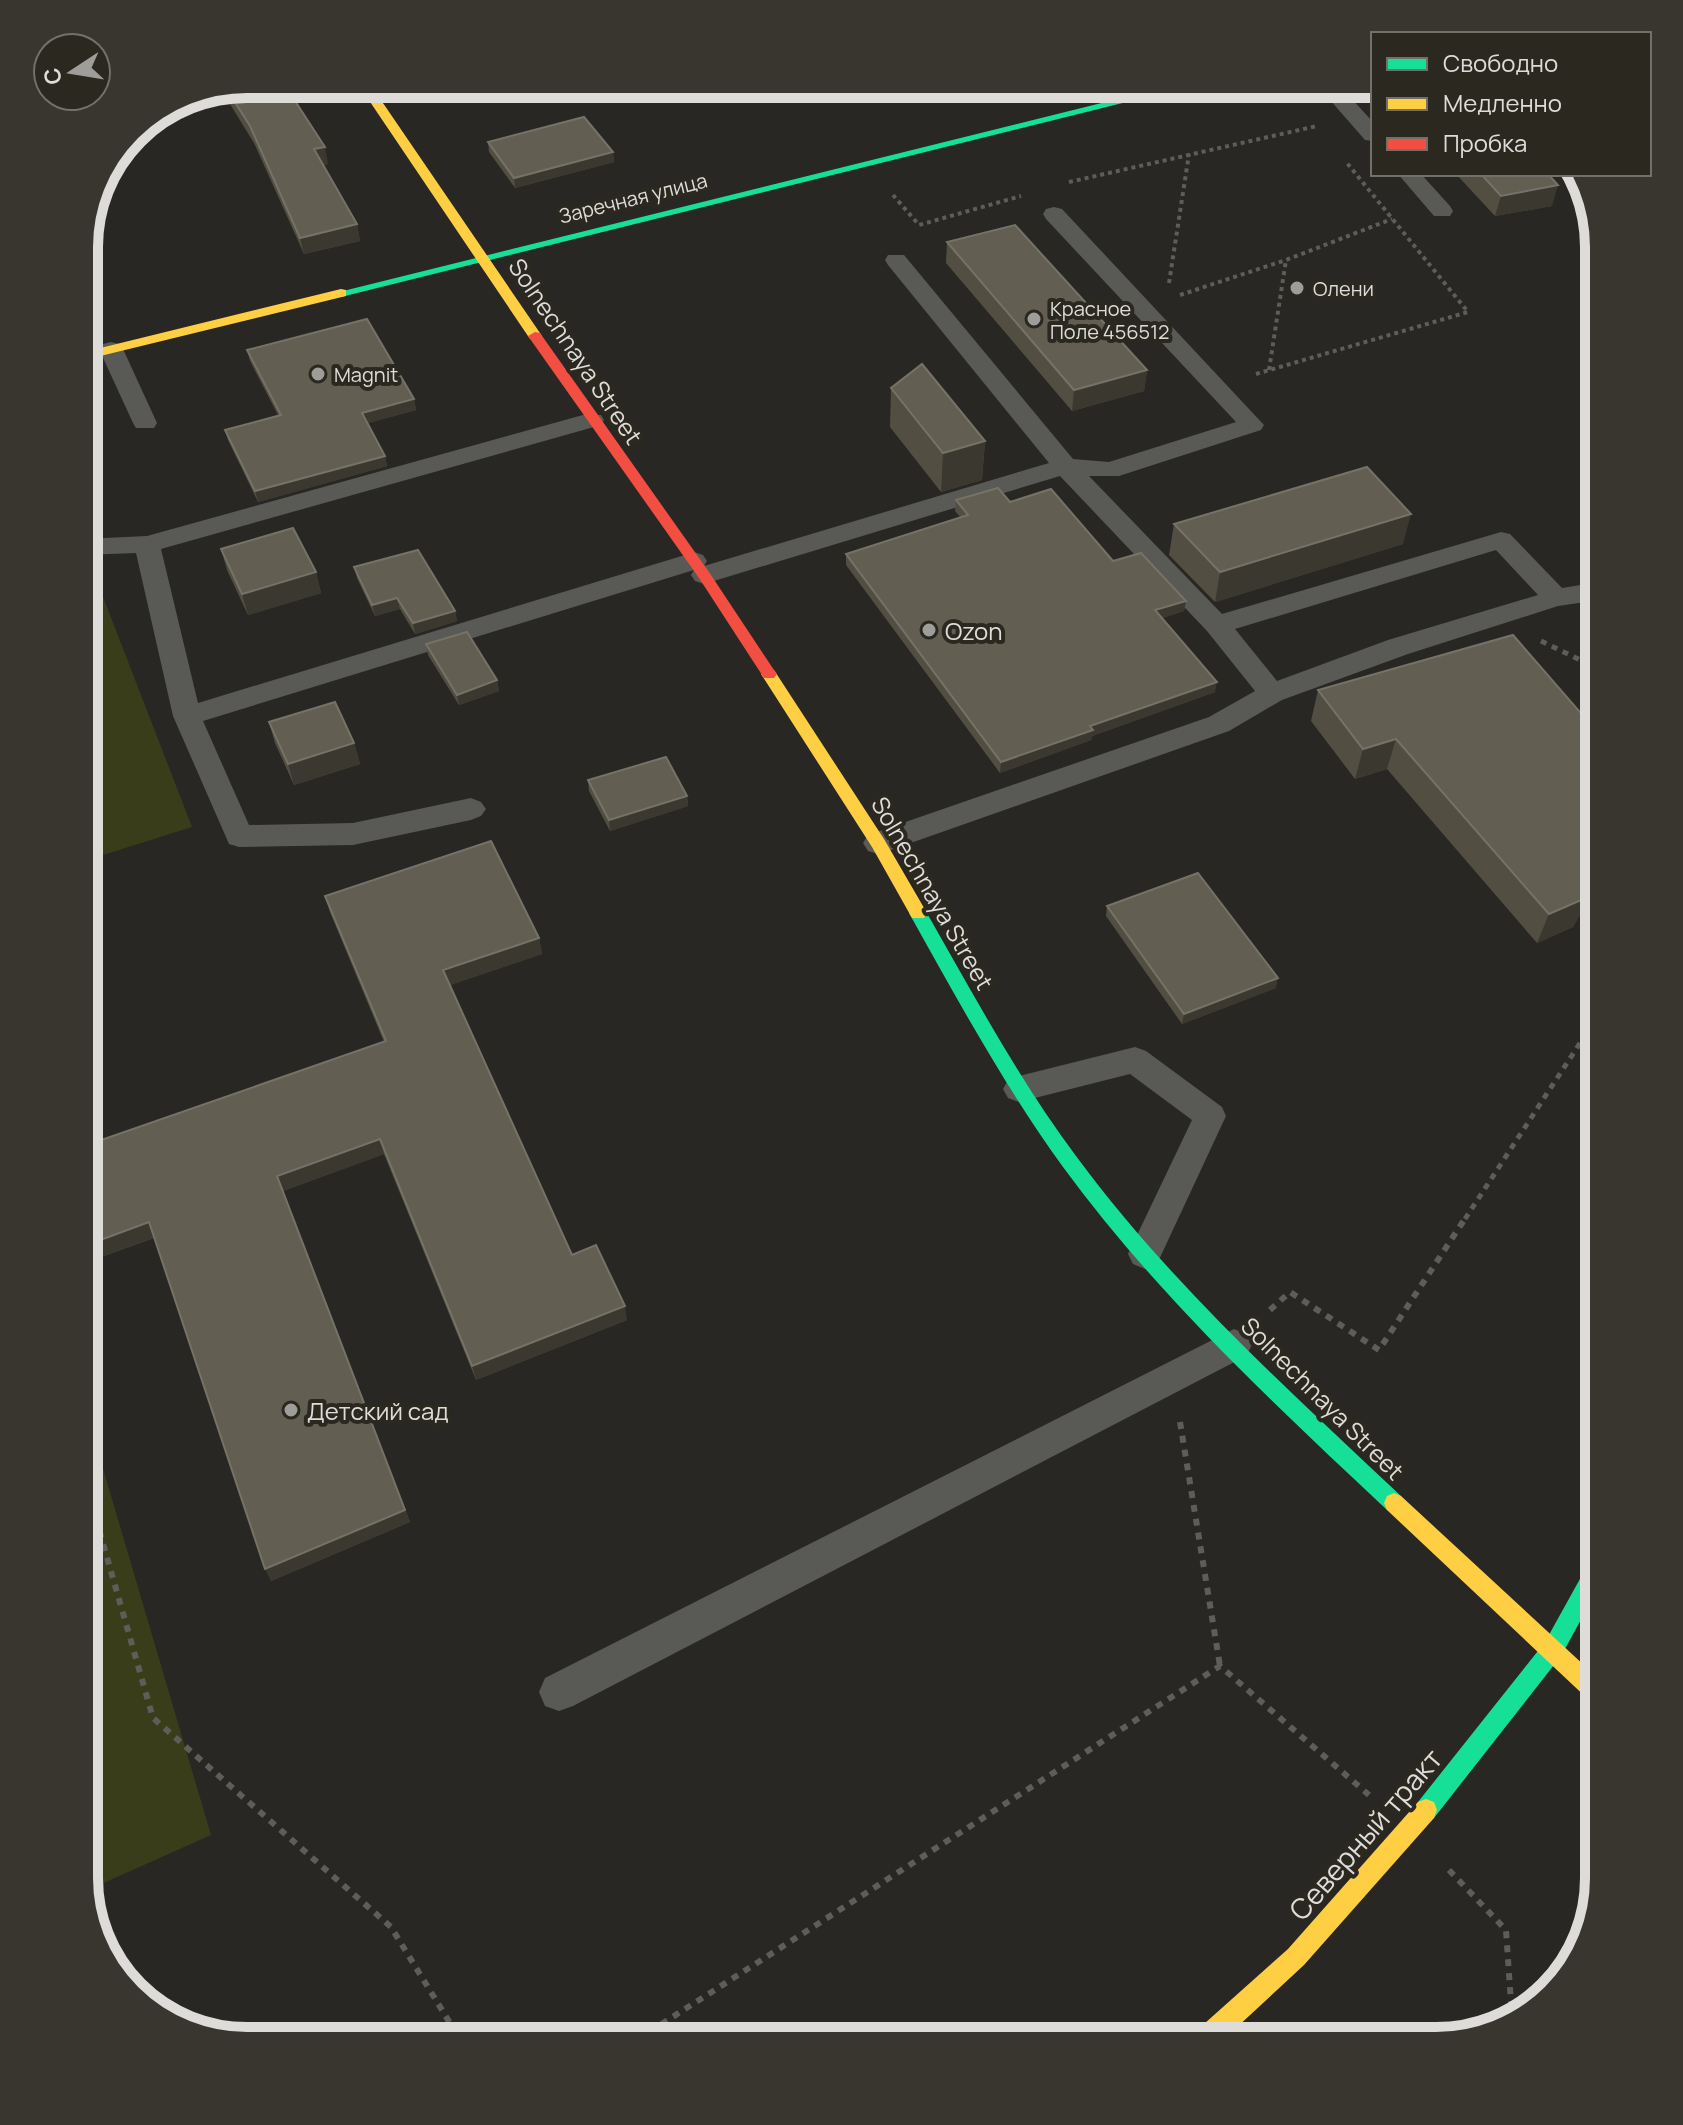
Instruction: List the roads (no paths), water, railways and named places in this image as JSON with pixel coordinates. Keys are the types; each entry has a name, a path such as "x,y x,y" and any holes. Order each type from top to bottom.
{"street":[{"name":"Solnechnaya Street","path":"374,98 592,420 699,568 878,843 1019,1089 1071,1163 1145,1254 1301,1416 1585,1680"},
{"name":"Заречная улица","path":"98,352 1136,98"},
{"name":"Северный тракт","path":"1219,2027 1296,1957 1410,1830 1553,1649 1585,1591"}],"lane":[{"path":"1339,98 1371,133"},
{"path":"1411,176 1442,211"},
{"path":"187,716 1065,466 1110,470 1252,425 1054,214"},
{"path":"896,260 1065,466 1217,625 1272,693"},
{"path":"111,349 145,423"},
{"path":"98,546 147,544 592,420"},
{"path":"1217,625 1501,540 1556,598"},
{"path":"147,544 187,716 239,836 353,834 471,809"},
{"path":"878,843 1219,724 1272,693 1398,647 1556,598 1585,593"},
{"path":"1019,1089 1135,1060 1210,1116 1145,1254"},
{"path":"559,1692 1172,1374 1234,1345"}],"place":[{"name":"Олени","path":"1297,288"},
{"name":"Красное Поле 456512","path":"1034,319"},
{"name":"Magnit","path":"318,374"},
{"name":"Ozon","path":"929,630"},
{"name":"Детский сад","path":"291,1410"}]}
